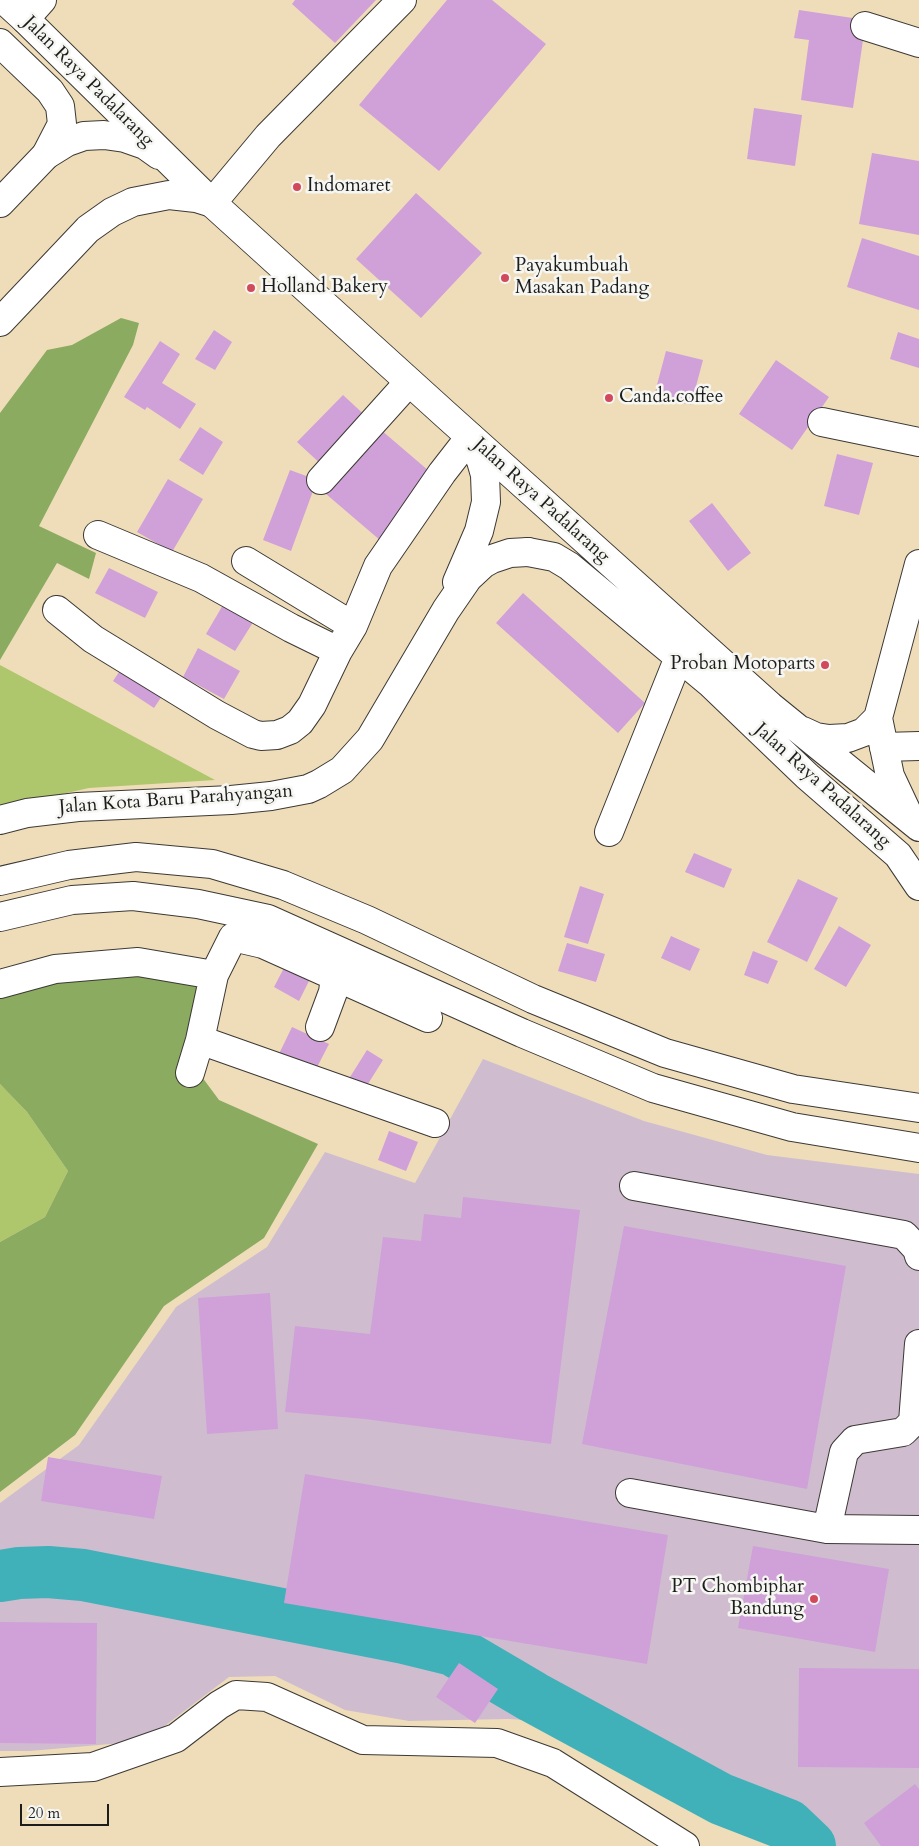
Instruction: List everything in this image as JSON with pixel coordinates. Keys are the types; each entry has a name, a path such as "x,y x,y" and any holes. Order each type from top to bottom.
{"main road":[{"name":"Jalan Raya Padalarang","path":"4,0 34,9 172,164 212,203 796,729 915,823"},
{"path":"0,322 88,229 112,212 133,202 169,195 196,198 212,203 268,136 402,0"},
{"path":"865,26 919,43"},
{"name":"Jalan Raya Padalarang","path":"0,43 50,91 60,106 62,124 46,155"},
{"name":"Jalan Raya Padalarang","path":"46,155 75,139 84,136 104,135 134,140 172,164"},
{"path":"0,203 46,155"},
{"path":"321,480 409,382"},
{"path":"822,422 919,442"},
{"path":"58,610 93,639 157,680 253,734 261,736 277,735 290,730 300,722 312,705 338,651 353,626 378,566 442,472 470,437"},
{"name":"Jalan Kota Baru Parahyangan","path":"413,667 467,563 484,517 486,502 485,475 470,437"},
{"path":"98,535 201,578 291,628 338,651"},
{"name":"Jalan Raya Padalarang","path":"528,552 554,557 569,566 679,657 745,715 807,776 898,855 919,886"},
{"name":"Jalan Kota Baru Parahyangan","path":"0,820 27,813 78,807 231,800 271,796 308,789 331,778 356,755 379,724 454,598 476,570 483,564 501,555 528,552"},
{"path":"246,561 353,626"},
{"path":"915,823 890,776 878,718 919,564"},
{"path":"609,832 679,657"},
{"path":"796,729 829,739 848,738 864,732 878,718"},
{"path":"884,747 919,746"},
{"path":"0,881 69,865 136,857 212,864 283,885 367,920 533,999 674,1055 793,1089 919,1108"},
{"path":"0,917 72,900 133,896 198,904 268,919 522,1033 654,1088 792,1127 919,1148"},
{"path":"190,1073 200,1040 214,975 233,937 263,944 428,1018"},
{"path":"0,984 55,969 138,962 214,975"},
{"path":"320,1027 334,992 335,977"},
{"path":"200,1040 435,1123"},
{"path":"634,1186 904,1235 917,1249 919,1256"},
{"path":"827,1529 844,1452 855,1440 903,1432 913,1422 919,1344"},
{"path":"630,1493 827,1529 919,1530"},
{"path":"0,1772 93,1767 176,1738 236,1694 267,1697 363,1740 497,1743 553,1763 685,1846"}],"shaded area":[{"path":"483,1059 644,1121 767,1155 919,1174 919,1846 797,1846 786,1836 562,1722 508,1719 409,1721 345,1710 275,1676 229,1677 145,1741 30,1751 0,1751 0,1503 79,1445 176,1307 267,1247 325,1152 415,1183"}],"green space":[{"path":"121,318 139,323 133,345 39,526 96,553 89,579 57,563 0,660 0,413 47,350 72,345"},
{"path":"0,665 215,780 89,788 0,808"},
{"path":"53,955 194,958 216,968 202,1077 219,1100 318,1144 264,1238 164,1306 75,1435 0,1492 0,1242 45,1217 68,1171 27,1112 0,1084 0,971"},
{"path":"0,1084 27,1112 68,1171 45,1217 0,1242"}],"building":[{"path":"295,0 376,0 335,43 292,4"},
{"path":"447,0 492,0 546,44 439,171 359,105"},
{"path":"799,10 866,20 853,108 801,100 809,40 794,38"},
{"path":"754,108 802,115 795,166 747,159"},
{"path":"872,153 919,161 919,235 859,224"},
{"path":"416,193 482,253 421,318 356,259"},
{"path":"862,238 919,256 919,310 847,287"},
{"path":"214,330 232,342 215,370 195,359"},
{"path":"898,332 919,339 919,368 890,359"},
{"path":"160,341 180,354 162,383 196,404 180,429 147,407 145,410 124,397"},
{"path":"666,351 703,360 691,405 654,396"},
{"path":"776,360 829,397 792,450 739,414"},
{"path":"343,395 369,419 324,467 297,442"},
{"path":"374,424 436,477 381,541 319,488"},
{"path":"200,427 223,442 203,475 179,460"},
{"path":"837,454 873,463 859,515 824,506"},
{"path":"290,470 317,480 291,551 263,540"},
{"path":"168,479 203,499 172,552 137,532"},
{"path":"712,503 751,553 728,571 689,521"},
{"path":"109,568 158,592 145,618 95,593"},
{"path":"523,593 645,703 618,733 496,623"},
{"path":"227,598 257,616 235,651 206,634"},
{"path":"198,648 240,671 224,699 183,677"},
{"path":"125,663 166,690 154,708 113,681"},
{"path":"694,853 732,869 724,888 685,872"},
{"path":"798,879 838,898 807,962 767,942"},
{"path":"580,886 604,894 588,944 564,937"},
{"path":"839,926 871,945 846,987 814,969"},
{"path":"671,936 700,949 690,971 661,958"},
{"path":"567,943 605,954 596,982 558,971"},
{"path":"753,951 778,961 768,984 744,975"},
{"path":"286,964 311,977 299,1001 274,987"},
{"path":"292,1027 329,1044 313,1075 277,1058"},
{"path":"367,1050 383,1060 361,1095 345,1085"},
{"path":"389,1131 418,1142 406,1171 378,1160"},
{"path":"463,1197 580,1210 551,1444 365,1419 285,1412 295,1326 370,1334 383,1237 421,1241 424,1214 461,1218"},
{"path":"624,1226 846,1266 807,1489 582,1444"},
{"path":"270,1293 278,1429 207,1434 198,1298"},
{"path":"48,1457 162,1476 154,1519 41,1501"},
{"path":"305,1474 668,1535 647,1664 284,1603"},
{"name":"PT Chombiphar Bandung","path":"753,1546 889,1569 875,1652 738,1628"},
{"path":"0,1622 97,1623 96,1744 0,1743"},
{"path":"459,1663 498,1689 475,1723 436,1697"},
{"path":"799,1668 919,1669 919,1768 798,1767"},
{"path":"915,1784 919,1789 919,1846 881,1846 864,1823"}],"waterway":[{"path":"0,1576 48,1572 83,1575 404,1638 453,1650 533,1697 721,1799 788,1825 810,1846"}],"place":[{"name":"Indomaret","path":"297,187"},
{"name":"Payakumbuah Masakan Padang","path":"505,278"},
{"name":"Holland Bakery","path":"251,288"},
{"name":"Canda.coffee","path":"609,398"},
{"name":"Proban Motoparts","path":"825,665"},
{"name":"PT Chombiphar Bandung","path":"814,1599"}]}
